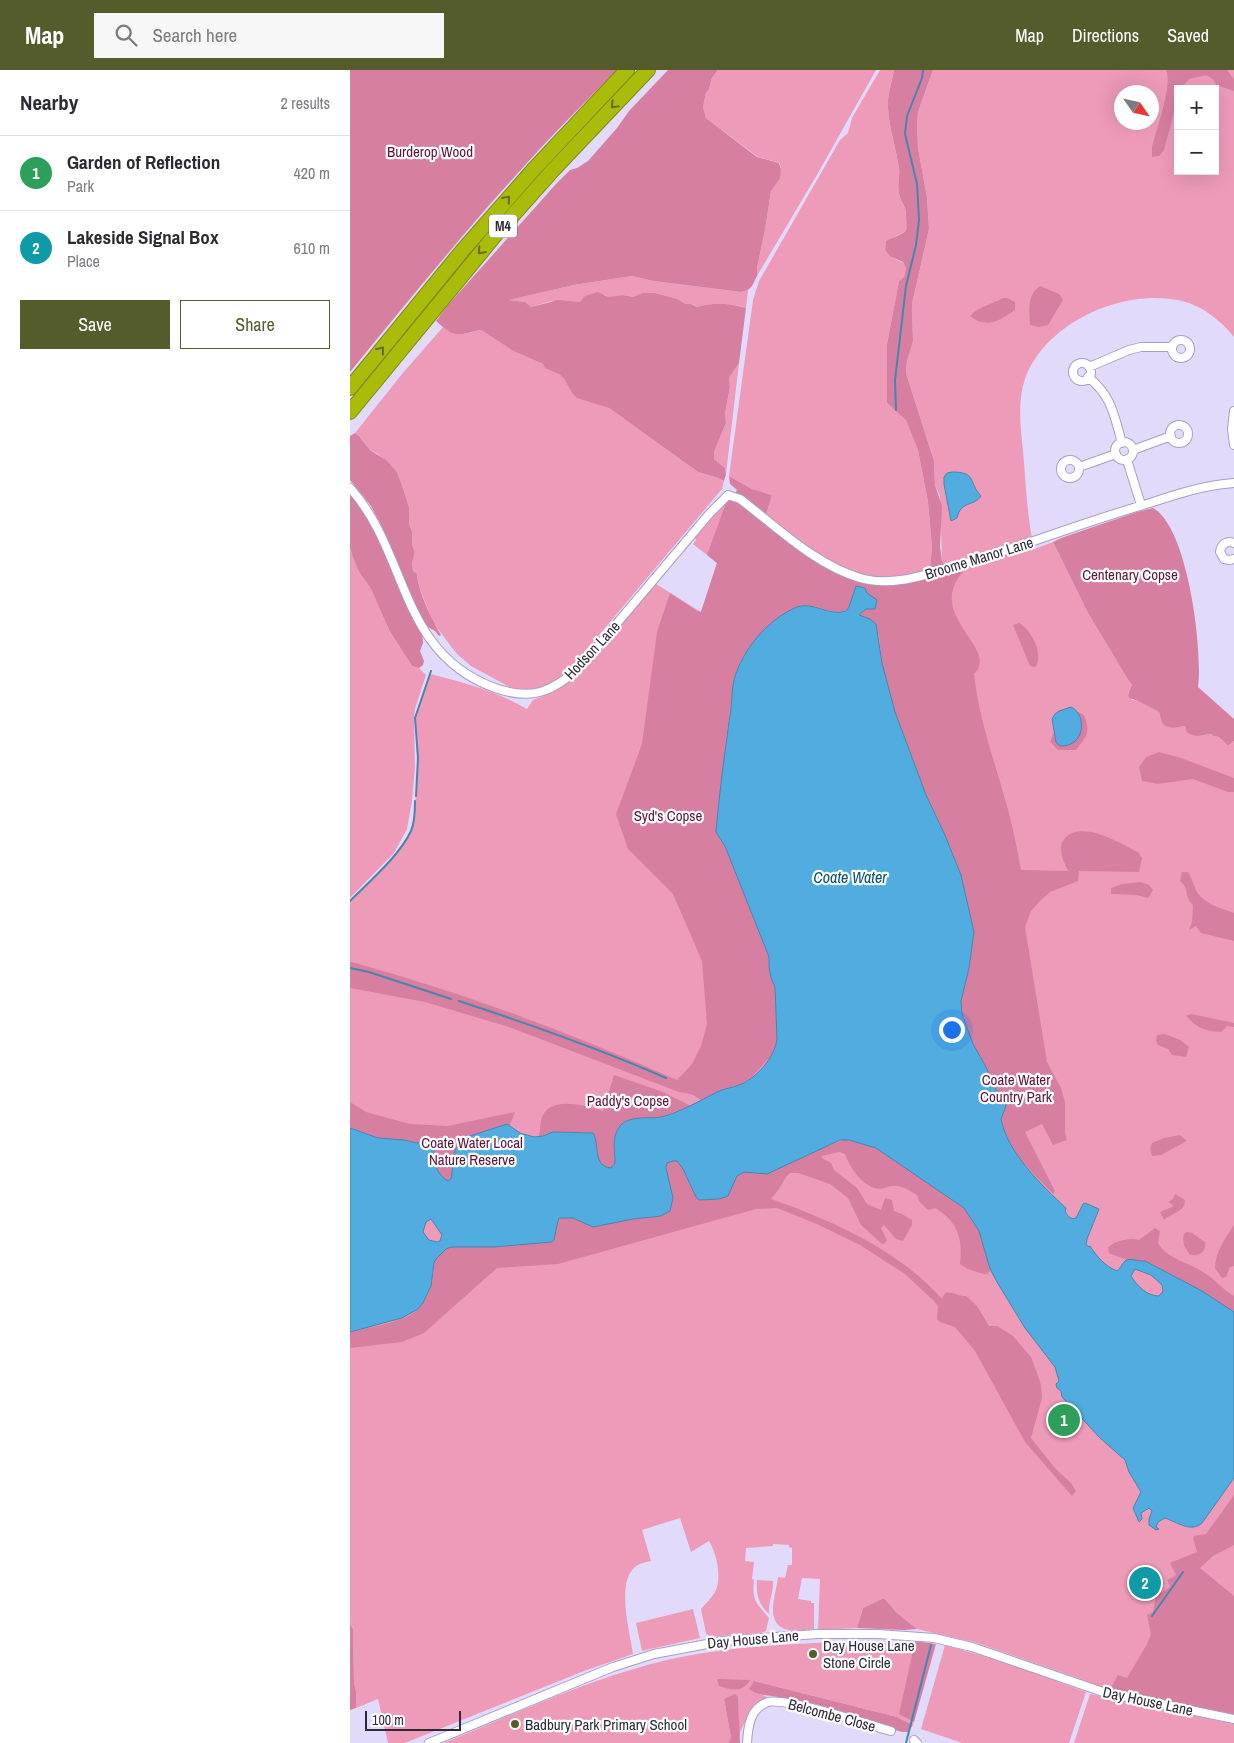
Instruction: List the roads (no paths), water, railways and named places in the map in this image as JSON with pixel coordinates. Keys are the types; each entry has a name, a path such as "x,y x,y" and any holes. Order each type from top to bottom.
{"highway":[{"name":"M4","path":"350,388 468,244 534,169 627,70"},
{"name":"M4","path":"350,412 497,233 553,170 648,70"}],"street":[{"path":"1089,367 1135,349 1172,348"},
{"path":"1080,363 1086,364 1089,367 1090,372 1084,380 1079,380 1075,377 1073,372 1076,365 1080,363"},
{"path":"1088,377 1098,384 1107,396 1122,443"},
{"path":"1234,411 1232,436 1234,445"},
{"path":"1133,450 1171,436"},
{"path":"1122,443 1130,445 1133,450 1132,455 1127,460"},
{"path":"1116,454 1117,447 1122,443"},
{"path":"1116,454 1119,458 1127,460"},
{"path":"1079,467 1116,454"},
{"path":"1127,460 1141,505"},
{"name":"Broome Manor Lane","path":"740,499 825,562 849,574 873,581 884,581 916,577 1005,551 1141,505 1190,491 1234,483"},
{"name":"Hodson Lane","path":"350,488 373,518 389,552 414,615 437,648 446,658 472,678 489,686 518,695 535,694 543,691 560,684 575,672 595,651 719,504 728,495 740,499"},
{"path":"1234,543 1225,543 1221,546 1220,552 1224,559 1234,559"},
{"name":"Day House Lane","path":"428,1743 613,1667 654,1654 723,1641 817,1634 878,1634 942,1640 972,1647 1091,1688 1138,1700 1234,1719"},
{"name":"Belcombe Close","path":"747,1743 749,1723 752,1715 758,1708 770,1701 810,1708 886,1732"}],"water":[{"path":"960,472 969,476 981,496 975,502 961,509 957,518 951,521 944,477 947,473"},
{"name":"Coate Water","path":"856,586 865,588 867,593 877,600 875,609 866,609 859,615 870,619 876,624 882,663 895,712 926,795 961,875 974,932 969,968 961,1001 962,1014 973,1044 995,1088 1005,1101 1006,1106 1001,1119 1010,1144 1036,1179 1066,1208 1065,1211 1069,1217 1076,1218 1085,1203 1099,1209 1086,1245 1090,1246 1105,1264 1117,1271 1127,1260 1145,1261 1202,1291 1234,1312 1234,1478 1198,1526 1184,1526 1165,1518 1158,1522 1156,1527 1159,1529 1156,1530 1149,1525 1152,1511 1149,1508 1141,1513 1142,1519 1139,1522 1133,1508 1141,1492 1129,1472 1125,1460 1100,1438 1062,1397 1061,1391 1057,1388 1056,1384 1059,1381 1055,1367 1025,1328 997,1282 990,1269 979,1231 964,1208 876,1148 849,1140 840,1140 767,1174 744,1172 737,1176 728,1196 719,1199 699,1200 677,1161 667,1163 666,1168 673,1198 670,1211 661,1216 633,1219 593,1227 573,1218 559,1218 552,1242 493,1247 451,1247 446,1249 436,1259 431,1286 418,1309 402,1318 350,1332 350,1128 378,1138 417,1143 433,1140 436,1167 442,1177 448,1181 451,1179 455,1151 461,1139 507,1124 520,1133 534,1137 553,1132 593,1133 597,1154 601,1163 611,1168 615,1163 615,1135 624,1123 634,1119 668,1115 720,1091 739,1085 758,1073 769,1060 777,1039 775,987 771,978 769,957 725,846 716,832 733,685 738,669 750,647 766,627 786,612 803,606 834,612 846,611","holes":["431,1219 442,1235 440,1241 429,1240 423,1232 426,1222","1135,1269 1151,1275 1162,1285 1163,1291 1159,1296 1146,1292 1136,1283 1131,1276"]},
{"path":"1071,707 1080,716 1081,730 1075,741 1069,745 1060,746 1056,742 1052,719 1059,711"}],"waterway":[{"path":"896,410 895,380 906,286 916,245 919,220 917,184 905,134 907,116 922,78 923,70"},
{"path":"416,796 418,758 415,718 431,671"},
{"path":"350,901 384,868 406,840 413,824 415,801"},
{"path":"350,968 369,972 451,999"},
{"path":"459,1001 563,1037 666,1078"},
{"path":"1152,1616 1183,1572"},
{"path":"906,1743 931,1645"}],"place":[{"name":"Garden of Reflection","path":"1064,1420"},
{"name":"Lakeside Signal Box","path":"1145,1583"},
{"name":"Day House Lane Stone Circle","path":"813,1654"},
{"name":"Badbury Park Primary School","path":"515,1724"}],"park label":[{"name":"Burderop Wood","path":"430,151"},
{"name":"Centenary Copse","path":"1130,574"},
{"name":"Syd's Copse","path":"668,815"},
{"name":"Coate Water Country Park","path":"1016,1088"},
{"name":"Paddy's Copse","path":"628,1100"},
{"name":"Coate Water Local Nature Reserve","path":"472,1150"}]}
